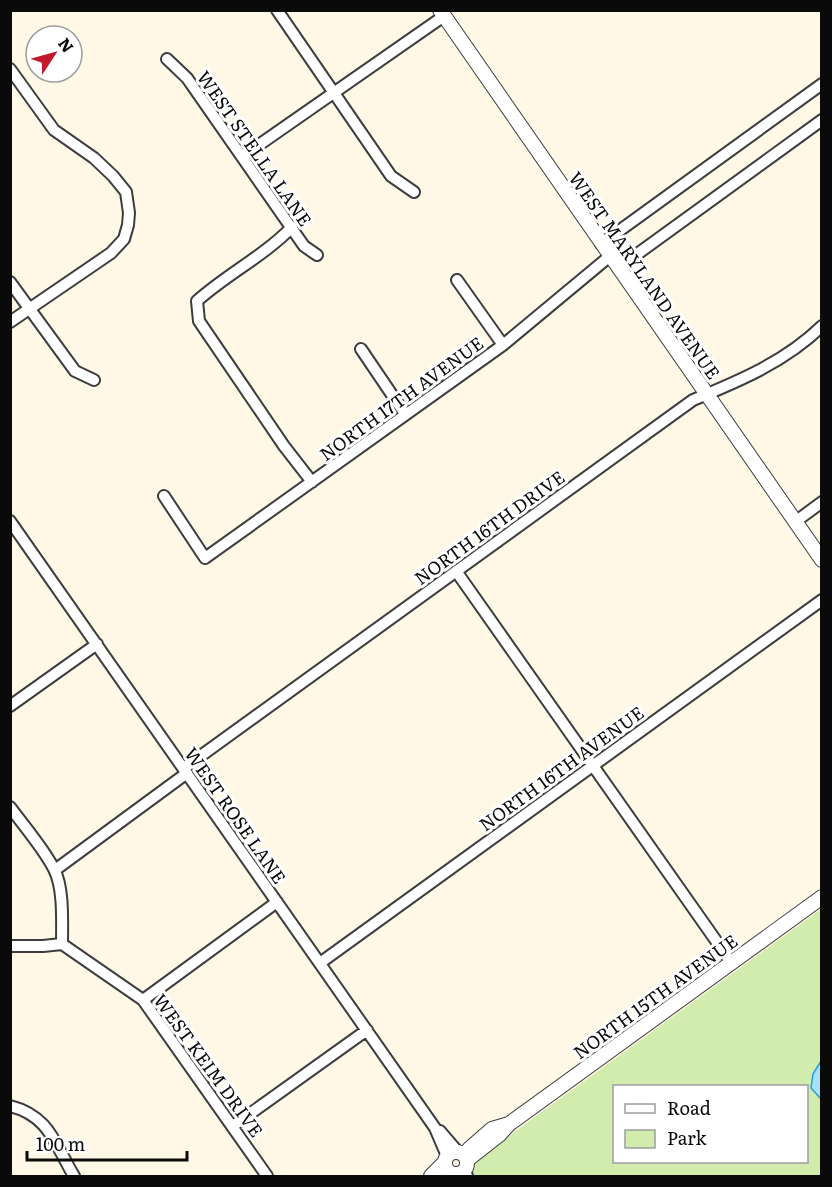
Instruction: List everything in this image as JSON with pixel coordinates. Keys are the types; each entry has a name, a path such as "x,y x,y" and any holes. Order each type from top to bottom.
{"street":[{"path":"277,10 391,176 414,192"},
{"path":"243,156 335,94 442,13"},
{"name":"WEST MARYLAND AVENUE","path":"442,13 822,560"},
{"name":"WEST STELLA LANE","path":"167,59 187,78 304,246 317,255"},
{"path":"10,69 54,130 94,158 113,176 126,192 129,213 124,239 111,253 10,322"},
{"path":"601,244 822,84"},
{"path":"618,268 822,120"},
{"path":"292,227 277,243 212,287 197,301 199,321 284,446 312,482"},
{"name":"NORTH 17TH AVENUE","path":"164,496 205,558 503,345 610,256"},
{"path":"457,280 503,345"},
{"path":"10,282 75,371 94,380"},
{"name":"NORTH 16TH DRIVE","path":"55,870 185,770 693,400 764,368 822,326"},
{"path":"361,350 405,414"},
{"path":"795,522 822,502"},
{"name":"WEST ROSE LANE","path":"10,520 435,1128 445,1134 456,1166"},
{"path":"456,571 731,962"},
{"name":"NORTH 16TH AVENUE","path":"320,963 822,600"},
{"path":"10,706 97,644"},
{"path":"10,807 55,870 59,885 62,919 62,944 10,945"},
{"name":"NORTH 15TH AVENUE","path":"431,1176 456,1166 484,1134 509,1124 822,897"},
{"path":"143,1000 277,902"},
{"name":"WEST KEIM DRIVE","path":"62,944 143,1000 267,1176"},
{"path":"233,1126 368,1030"},
{"path":"11,1106 36,1116 50,1132 74,1176"}],"green space":[{"path":"821,909 821,1176 471,1176 469,1174 472,1164"}],"water":[{"path":"821,1061 821,1099 811,1088 813,1074"}]}
